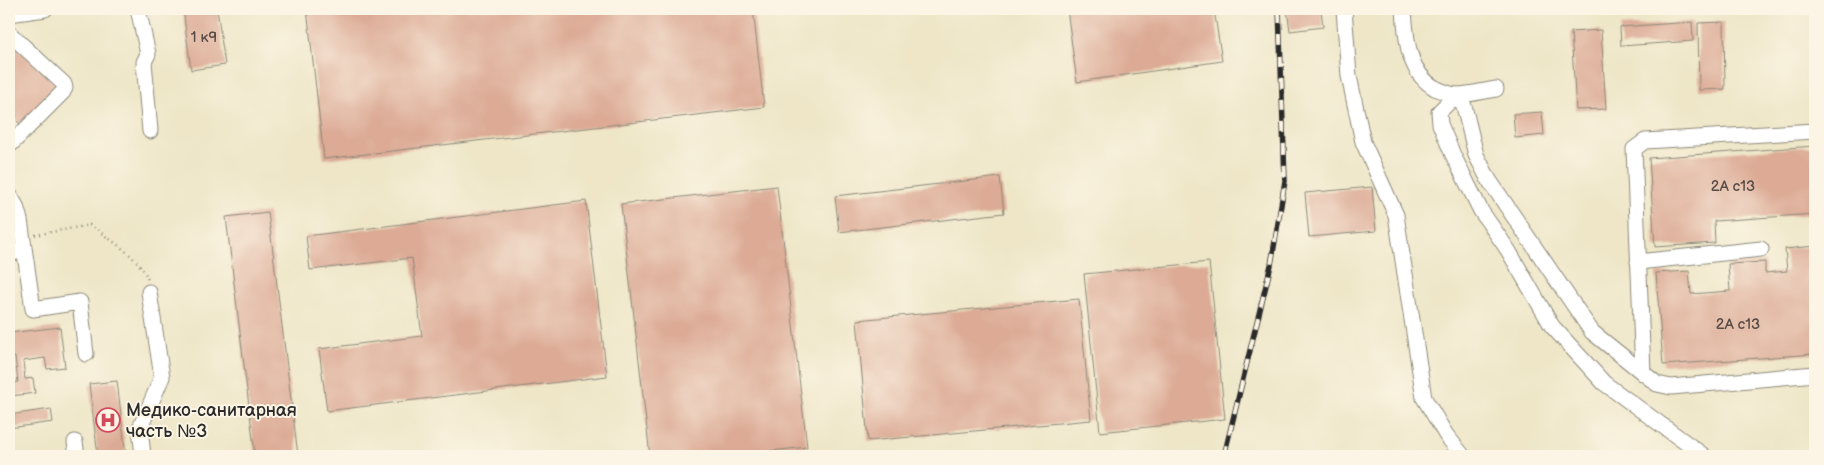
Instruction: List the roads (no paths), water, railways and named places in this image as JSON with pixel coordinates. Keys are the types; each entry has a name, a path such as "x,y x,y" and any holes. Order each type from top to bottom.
{"street":[{"path":"9,14 46,9"},
{"path":"138,9 148,54 144,62 150,131"},
{"path":"1344,9 1349,76 1363,142 1396,215 1424,398 1446,435 1463,456"},
{"path":"1404,9 1407,44 1415,67 1431,85 1456,95 1496,89"},
{"path":"9,32 64,84 65,88 64,92 9,146"},
{"path":"1456,95 1464,106 1476,155 1489,180 1592,332 1657,384 1671,386 1815,374"},
{"path":"1456,95 1439,112 1440,124 1481,211 1508,250 1552,326 1604,383 1704,456"},
{"path":"1643,373 1634,149 1644,141 1815,131"},
{"path":"9,194 16,206 33,309 80,302 86,354"},
{"path":"1638,262 1760,249"},
{"path":"9,253 24,250"},
{"path":"143,456 140,428 162,377 150,292"}],"railway":[{"path":"1224,456 1271,265 1285,181 1279,9"}],"place":[{"name":"Медико-санитарная часть №3","path":"108,420"}]}
